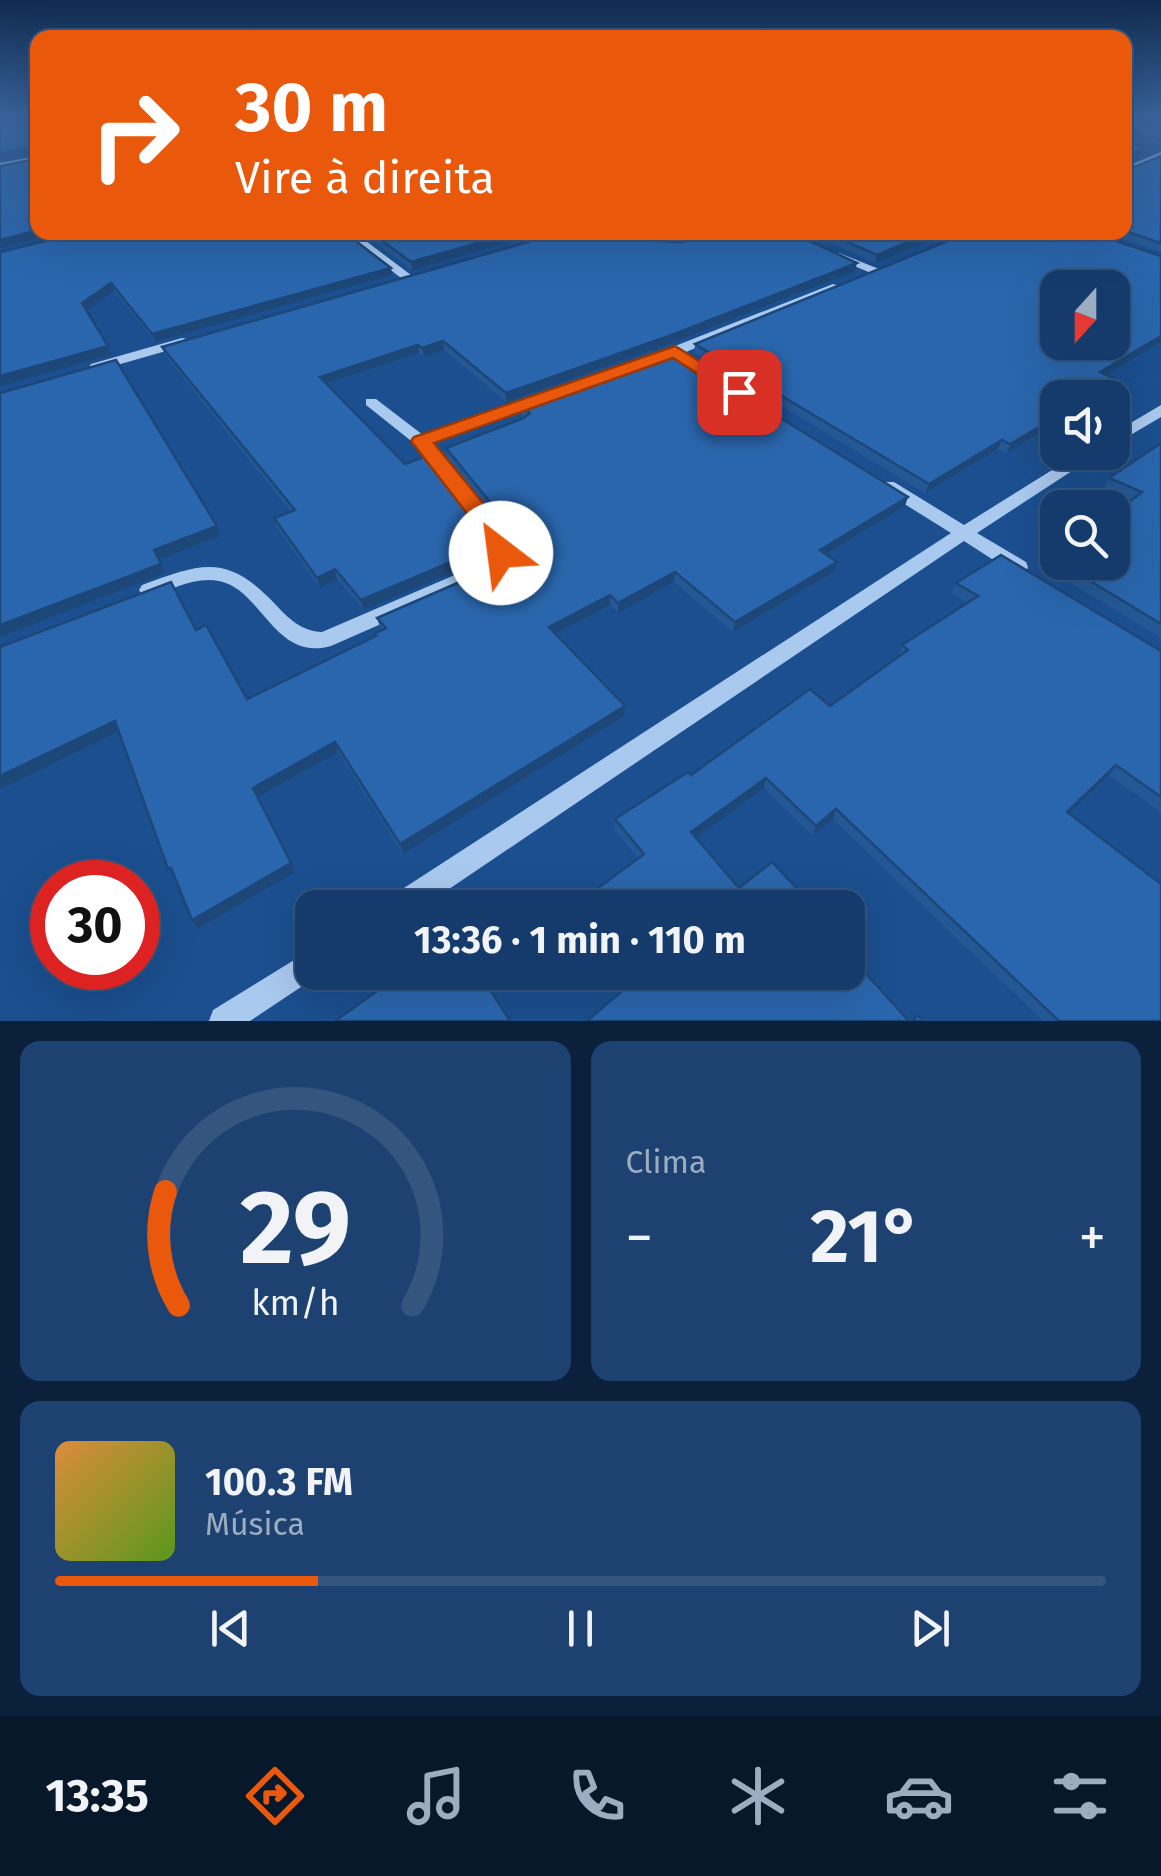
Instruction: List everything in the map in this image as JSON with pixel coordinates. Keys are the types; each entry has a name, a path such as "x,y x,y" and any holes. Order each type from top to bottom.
{"street":[{"path":"357,240 408,278"},
{"path":"821,248 875,272"},
{"path":"422,441 675,351 891,265"},
{"path":"390,283 427,272"},
{"path":"74,373 204,336"},
{"path":"675,351 787,422"},
{"path":"126,600 212,572 237,579 288,634 306,642 324,640 492,567 501,553 501,541 422,441 371,402"},
{"path":"1130,429 1161,410"},
{"path":"423,890 1065,470"},
{"path":"868,473 1030,573"},
{"path":"224,1021 295,974"}],"building":[{"path":"30,164 30,232 0,240 0,166"},
{"path":"1142,164 1161,164 1161,243 1132,233 1132,168"},
{"path":"49,240 354,240 391,268 152,334 111,283 82,303 108,346 0,376 0,252"},
{"path":"381,240 488,240 411,262"},
{"path":"535,240 807,240 857,263 669,336 506,393 443,341 422,348 418,345 320,377 405,464 426,456 487,534 482,549 361,600 335,569 317,578 274,518 295,510 162,347"},
{"path":"842,240 914,240 877,255"},
{"path":"950,240 1113,240 1161,256 1161,336 1130,354 1130,270 1040,270 1040,360 1120,360 1100,372 1113,378 1110,380 1040,380 1040,426 1010,444 1002,440 929,484 695,344"},
{"path":"674,352 908,497 820,550 837,562 735,622 675,572 618,603 610,595 549,627 625,706 400,844 335,742 253,788 291,863 192,920 171,868 168,869 115,721 0,776 0,647 171,582 196,630 206,625 247,699 376,636 386,628 377,618 501,564 513,545 512,529 446,448 524,418 530,413 521,406"},
{"path":"116,360 217,526 154,550 161,564 0,625 0,393"},
{"path":"1161,443 1161,624 1089,580 1130,580 1130,501 1142,492 1109,478 1121,470 1130,470 1130,464"},
{"path":"1001,555 1161,651 1161,797 1116,765 1067,812 1161,884 1161,1021 1059,1021 836,809 816,826 766,778 691,832 739,888 772,862 798,890 595,890 644,854 615,819 688,772 691,775 810,689 830,706 908,650 902,645 978,596 956,583"},
{"path":"865,973 909,1021 587,1021 623,990 865,990"},
{"path":"379,990 490,990 510,1021 335,1021"}],"route":[{"path":"501,553 501,541 422,441 675,351 739,392"}]}
